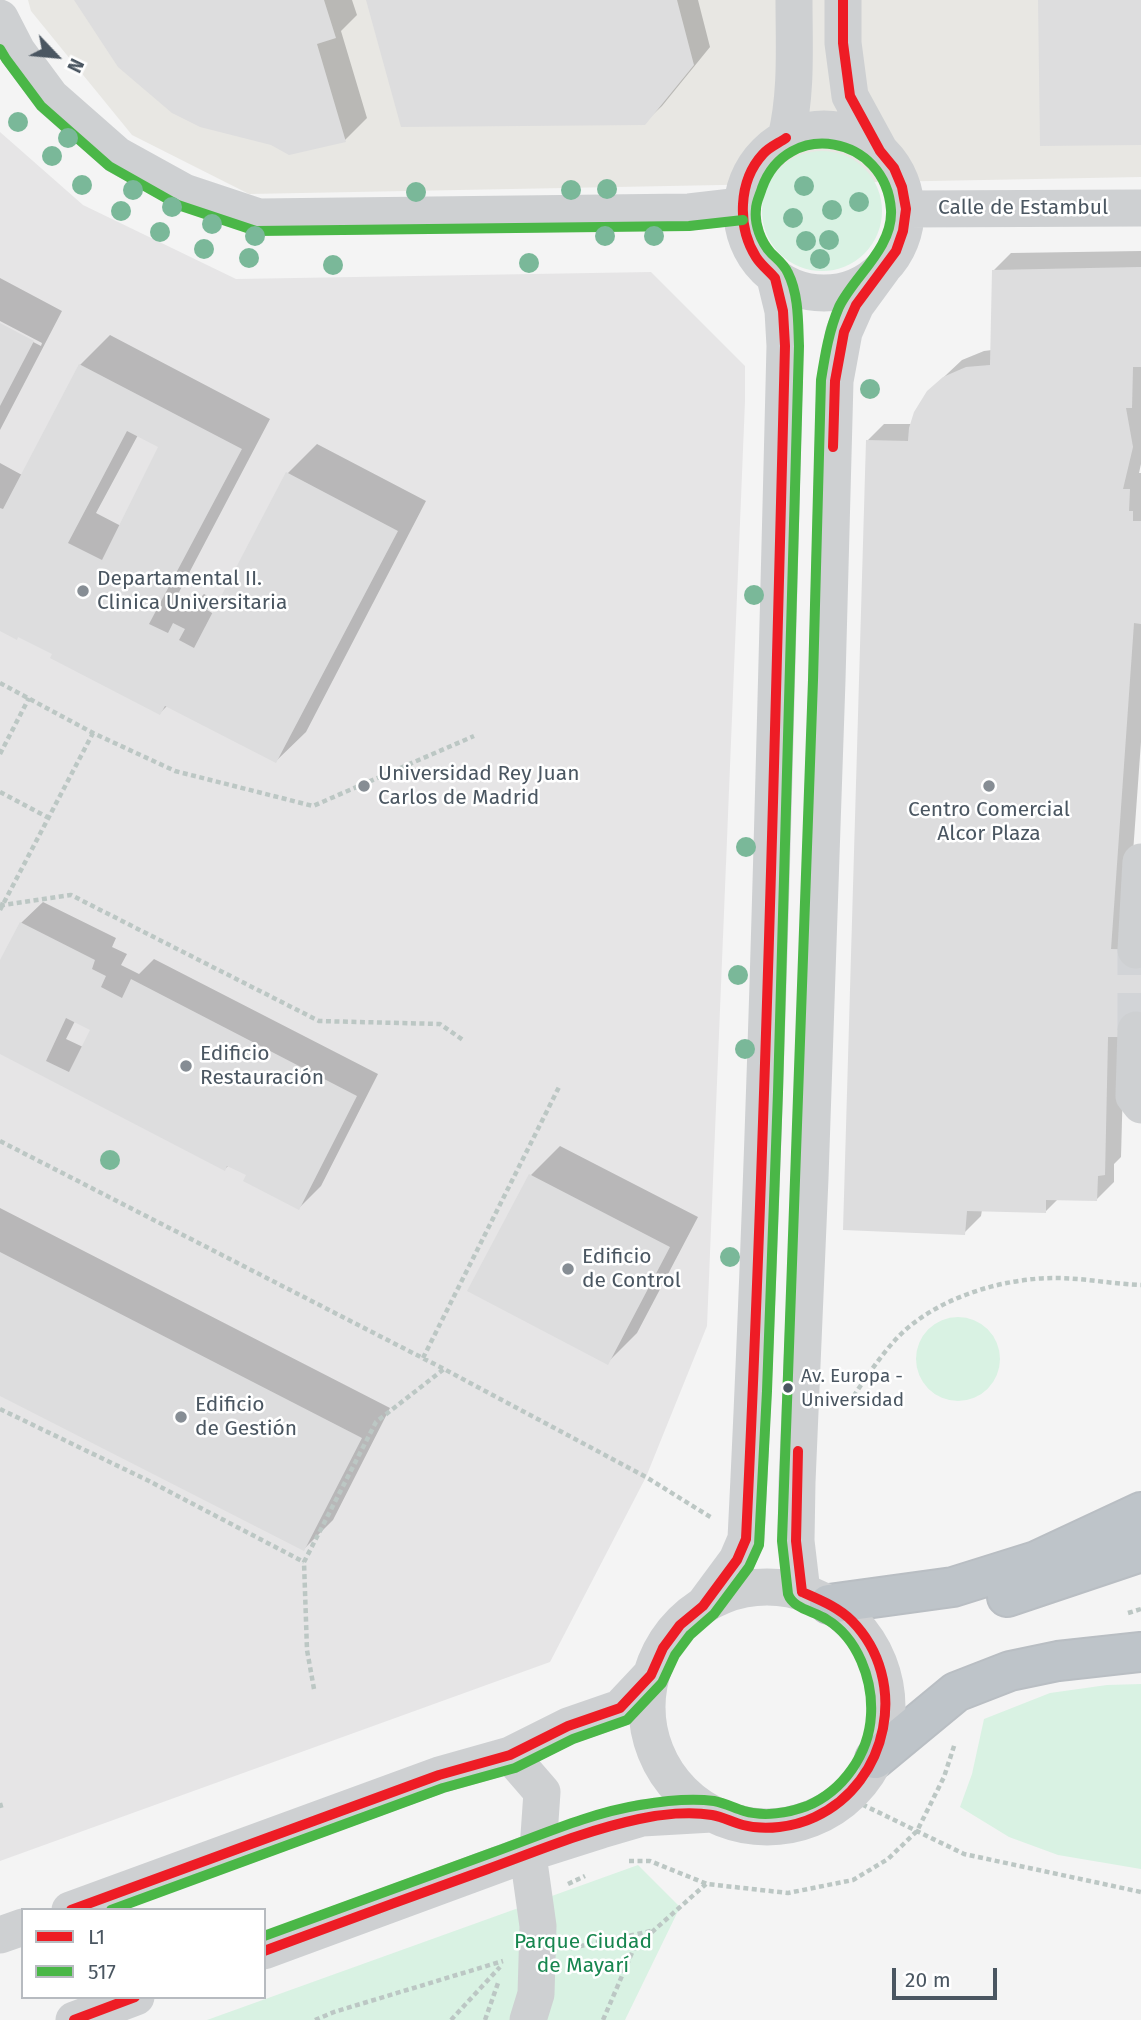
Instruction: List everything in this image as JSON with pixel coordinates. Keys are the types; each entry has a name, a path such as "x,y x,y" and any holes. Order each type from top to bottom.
{"highway":[{"path":"826,1603 953,1587 1036,1561 1141,1512"},
{"path":"826,1603 875,1618 903,1617 987,1604 1141,1552"},
{"path":"875,1759 956,1692 1022,1668 1058,1661 1141,1652"}],"street":[{"path":"786,138 794,85 794,0"},
{"path":"826,1603 768,1587 734,1591 703,1606 680,1625 663,1648 651,1675 647,1716 657,1756 679,1790 712,1814 746,1826 782,1827 816,1817 847,1797 863,1780 875,1759 886,1725 886,1690 876,1656 864,1635 826,1603 796,1541 835,381 844,332 856,305 896,251 904,231 906,209 902,187 894,168 880,151 850,96 844,43 843,0"},
{"path":"0,18 17,51 51,97 117,155 184,192 259,217 689,212 741,206"},
{"path":"880,151 859,136 835,129 810,130 786,138 763,155 748,178 741,206 744,233 756,258 775,278 796,289 819,293 842,291 864,282 883,268"},
{"name":"Calle de Estambul","path":"906,209 1141,208"},
{"path":"703,1606 737,1560 746,1539 778,662 785,346 783,311 775,278"},
{"path":"1136,950 1141,862"},
{"path":"1136,1030 1139,1082"},
{"path":"75,1908 439,1775 510,1755 568,1726 620,1708 651,1675"},
{"path":"510,1755 542,1792 533,1852 538,1926 536,1994 528,2020"},
{"path":"266,1950 533,1852 642,1818 712,1814"},
{"path":"0,1935 21,1928"},
{"path":"74,2020 131,1999"}],"path":[{"path":"0,682 93,733 174,771 313,806 474,736"},
{"path":"0,754 29,698"},
{"path":"1,906 93,733"},
{"path":"0,792 49,818"},
{"path":"1,906 71,895 319,1021 440,1024 463,1040"},
{"path":"423,1358 559,1087"},
{"path":"0,1141 444,1369 646,1477 746,1539"},
{"path":"828,1399 853,1397 872,1368 900,1335 935,1309 980,1289 1023,1279 1058,1278 1141,1285"},
{"path":"314,1689 307,1650 304,1562 376,1422 444,1369"},
{"path":"0,1409 149,1481 304,1562"},
{"path":"847,1797 964,1854 1141,1892"},
{"path":"0,1803 2,1810"},
{"path":"624,1861 650,1861 707,1884 788,1893 853,1880 888,1859 917,1831"},
{"path":"569,1882 590,1874"},
{"path":"603,2020 634,1948 707,1884"},
{"path":"537,1954 652,1931"},
{"path":"315,2020 507,1959 485,2020"}],"shaded area":[{"path":"28,0 1141,0 1141,177 249,194 132,135 31,11"},
{"name":"Universidad Rey Juan Carlos de Madrid","path":"0,132 83,205 236,279 651,272 745,366 745,401 707,1326 646,1477 550,1662 0,1861"}],"green space":[{"path":"822,151 845,155 865,168 878,188 882,211 878,234 865,254 845,267 822,271 799,267 779,254 766,234 762,211 766,188 779,168 799,155"},
{"path":"958,1317 974,1320 988,1329 997,1343 1000,1359 997,1375 988,1389 974,1398 958,1401 942,1398 928,1389 919,1375 916,1359 919,1343 928,1329 942,1320"},
{"path":"1141,1684 1141,1869 1058,1855 1009,1837 960,1807 972,1774 984,1719 1050,1693 1107,1685"},
{"name":"Parque Ciudad de Mayarí","path":"638,1865 680,1907 625,2020 207,2020"}],"building":[{"path":"74,0 324,0 336,38 317,44 346,142 289,155 271,145 200,127 172,113 118,67"},
{"path":"366,0 677,0 694,65 645,125 401,127"},
{"path":"1038,0 1141,0 1141,145 1040,146"},
{"name":"Centro Comercial Alcor Plaza","path":"1141,267 1141,367 1133,367 1132,408 1126,408 1133,447 1123,489 1130,489 1129,511 1133,511 1133,521 1141,521 1141,624 1134,623 1111,949 1141,950 1141,1030 1108,1037 1105,1175 1098,1176 1097,1201 1046,1200 1046,1213 967,1211 965,1235 843,1230 866,440 908,441 914,412 927,391 943,377 966,367 990,365 992,270"},
{"path":"0,323 34,341 0,406"},
{"name":"Departamental II. Clinica Universitaria","path":"79,364 242,449 149,624 168,633 173,623 185,629 179,640 194,648 286,472 398,531 276,763 165,706 160,715 50,658 52,654 0,631 0,508 3,509","holes":["127,431 158,447 102,560 68,543"]},
{"name":"Edificio Restauración","path":"20,922 95,960 92,969 106,976 101,987 122,998 131,979 357,1096 299,1210 243,1181 246,1175 227,1166 225,1171 0,1054 0,960","holes":["66,1018 90,1030 69,1072 46,1061"]},
{"name":"Edificio de Control","path":"529,1174 670,1247 608,1365 467,1291"},
{"name":"Edificio de Gestión","path":"0,1252 362,1438 304,1551 0,1396"}],"tunnel":[{"path":"1136,950 1136,1030"}],"transit line":[{"name":"L1","path":"833,447 835,381 844,332 856,305 896,251 903,231 906,209 902,187 894,168 880,151 850,96 843,43 843,0"},
{"name":"517","path":"0,49 41,106 109,166 178,205 256,231 689,226 743,220"},
{"name":"L1","path":"775,278 758,260 750,245 743,218 743,204 749,177 755,165 765,152 786,138"},
{"name":"517","path":"116,1908 443,1788 515,1768 573,1739 627,1720 662,1683 675,1655 690,1635 714,1614 749,1567 759,1545 778,1092 799,346 792,282 784,267 764,244 757,227 756,215 762,188 775,166 792,151 812,144 834,145 855,152 872,165 885,185 891,210 886,237 839,307 830,334 821,380 782,1541 788,1594 791,1599 837,1627 855,1648 861,1661 871,1702 865,1744 852,1770 843,1781 807,1806 760,1814 718,1802 677,1800 603,1813 266,1935"},
{"name":"L1","path":"76,1908 439,1775 510,1755 568,1726 620,1708 651,1675 663,1648 680,1625 703,1606 737,1560 746,1539 769,943 785,346 783,311 775,278"},
{"name":"L1","path":"798,1451 796,1541 802,1592"},
{"name":"L1","path":"266,1950 600,1829 657,1816 694,1813 716,1816 752,1827 779,1827 815,1817 840,1801 860,1780 875,1756 883,1728 885,1700 881,1672 870,1645 852,1621 835,1608 802,1592"},
{"name":"L1","path":"74,2020 130,1999"}],"place":[{"name":"Departamental II. Clinica Universitaria","path":"83,591"},
{"name":"Universidad Rey Juan Carlos de Madrid","path":"364,786"},
{"name":"Centro Comercial Alcor Plaza","path":"989,786"},
{"name":"Edificio Restauración","path":"186,1066"},
{"name":"Edificio de Control","path":"568,1269"},
{"name":"Av. Europa - Universidad","path":"788,1388"},
{"name":"Edificio de Gestión","path":"181,1417"}]}
